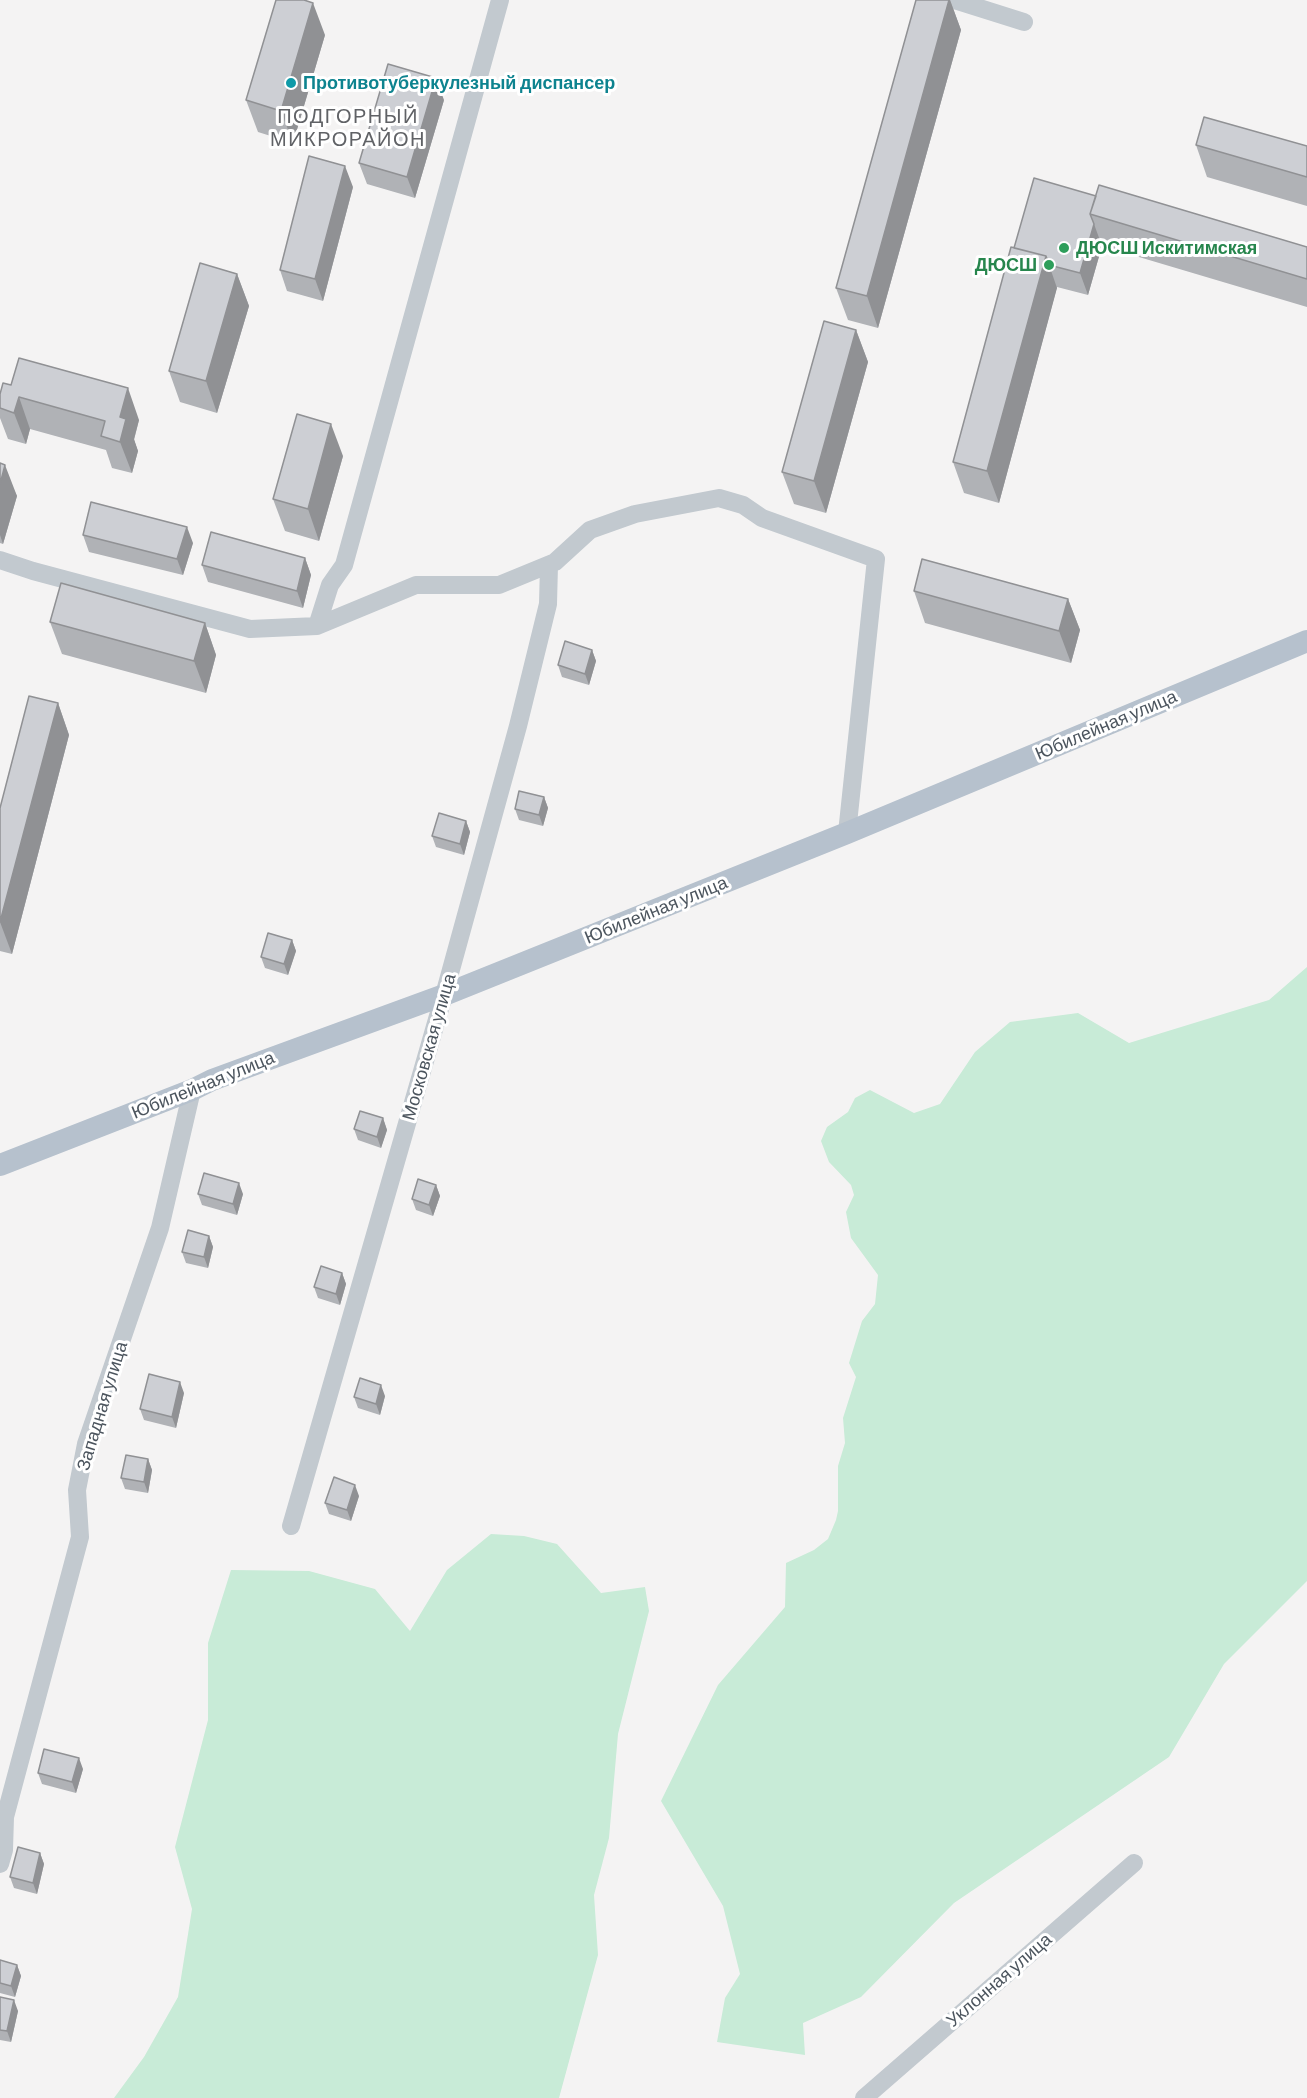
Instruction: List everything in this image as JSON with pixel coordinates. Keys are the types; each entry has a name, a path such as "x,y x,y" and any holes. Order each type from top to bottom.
{"main road":[{"name":"Юбилейная улица","path":"0,1165 192,1090 212,1080 444,995 847,833 1307,641"}],"street":[{"path":"317,626 330,585 344,565 500,0"},
{"path":"954,0 1024,22"},
{"path":"0,560 33,571 250,629 317,626 416,585 499,585 555,562 590,530 635,514 719,498 743,505 762,518 876,559 847,833"},
{"name":"Московская улица","path":"291,1526 519,726 548,604 549,565"},
{"name":"Западная улица","path":"0,1864 4,1850 5,1817 80,1537 77,1490 86,1444 160,1228 192,1090"},
{"path":"0,1788 5,1817"},
{"name":"Уклонная улица","path":"864,2098 1134,1863"}],"green space":[{"path":"1307,967 1307,1581 1224,1664 1169,1757 954,1903 861,1997 803,2023 805,2055 717,2042 725,1998 740,1974 723,1906 661,1801 718,1685 785,1607 786,1563 814,1550 828,1539 836,1520 838,1466 845,1443 843,1418 856,1377 849,1363 862,1321 875,1304 878,1275 851,1238 846,1212 854,1195 851,1185 829,1162 821,1141 827,1127 848,1112 855,1098 870,1090 914,1113 940,1104 975,1052 1010,1022 1078,1013 1129,1043 1269,1000"},
{"path":"491,1534 524,1536 557,1544 601,1593 645,1587 649,1611 618,1734 609,1838 594,1895 598,1955 559,2098 114,2098 144,2057 178,1997 192,1909 175,1847 208,1720 208,1643 231,1570 309,1571 375,1589 410,1631 447,1570"}],"building":[{"path":"276,0 304,0 313,3 281,111 246,100"},
{"path":"916,0 949,0 867,296 836,288"},
{"path":"388,64 436,78 407,177 359,163"},
{"path":"1204,117 1307,146 1307,177 1196,145"},
{"path":"309,156 345,166 315,279 280,270"},
{"path":"1034,178 1096,196 1090,214 1094,224 1080,273 1049,265 1046,256 1014,248"},
{"path":"1099,185 1307,247 1307,279 1090,214"},
{"path":"1011,247 1046,256 987,471 953,462"},
{"path":"200,263 237,274 206,381 169,371"},
{"path":"824,321 856,330 814,481 782,472"},
{"path":"19,358 128,388 120,417 126,419 120,442 101,436 105,421 19,397 14,413 0,408 3,383 11,385"},
{"path":"297,414 331,424 308,509 273,499"},
{"path":"0,463 5,465 0,484"},
{"path":"91,502 187,527 177,559 83,535"},
{"path":"211,532 305,558 297,591 202,565"},
{"path":"922,559 1068,599 1059,631 914,591"},
{"path":"61,583 205,623 194,661 50,622"},
{"path":"565,641 592,650 585,674 558,665"},
{"path":"29,696 58,703 0,922 0,808"},
{"path":"519,791 544,797 539,815 515,809"},
{"path":"439,813 466,821 460,844 432,836"},
{"path":"268,933 292,940 284,964 261,957"},
{"path":"360,1111 383,1118 377,1137 354,1129"},
{"path":"204,1173 239,1183 233,1204 198,1194"},
{"path":"418,1179 436,1185 429,1205 412,1199"},
{"path":"188,1230 209,1236 204,1257 182,1252"},
{"path":"321,1266 342,1273 336,1294 314,1287"},
{"path":"149,1374 180,1382 172,1417 140,1409"},
{"path":"360,1378 381,1385 376,1404 354,1397"},
{"path":"126,1455 148,1459 144,1482 121,1478"},
{"path":"334,1477 355,1485 347,1510 325,1503"},
{"path":"44,1749 79,1758 72,1782 38,1773"},
{"path":"18,1847 40,1853 33,1883 10,1877"},
{"path":"0,1960 17,1965 11,1986 0,1983"},
{"path":"0,1997 14,2000 7,2031 0,2030"}],"place":[{"name":"Противотуберкулезный диспансер","path":"291,83"},
{"name":"ДЮСШ Искитимская","path":"1064,248"},
{"name":"ДЮСШ","path":"1049,265"}],"district":[{"name":"ПОДГОРНЫЙ МИКРОРАЙОН","path":"348,128"}]}
